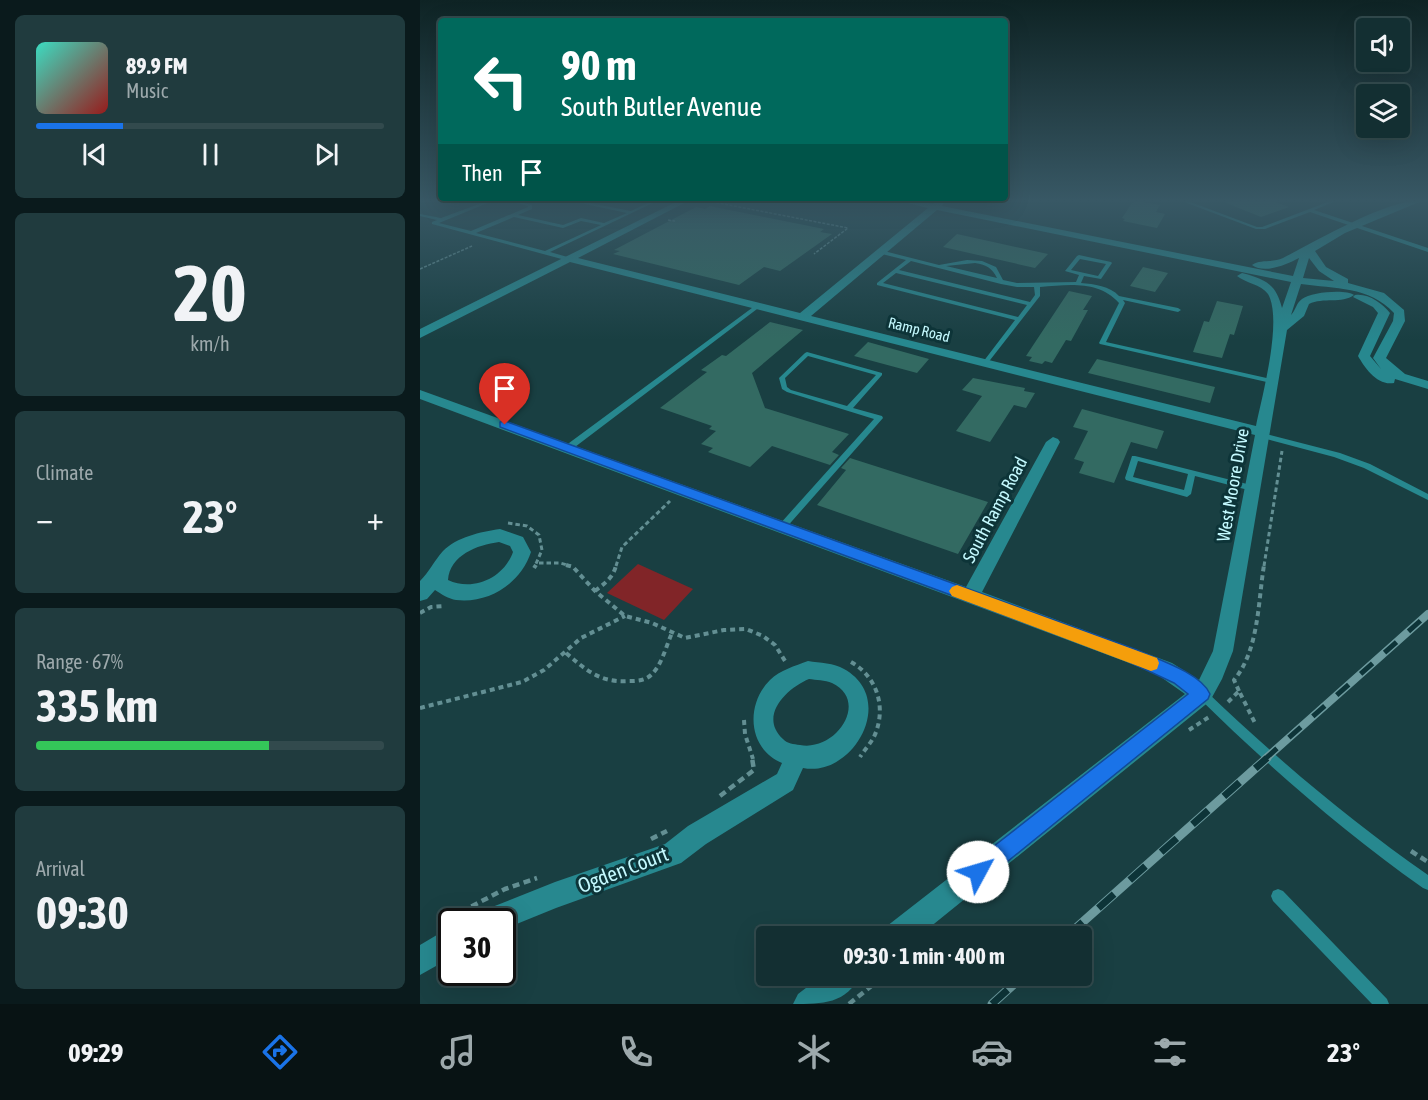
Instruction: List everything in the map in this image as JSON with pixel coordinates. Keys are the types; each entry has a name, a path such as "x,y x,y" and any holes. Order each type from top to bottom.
{"street":[{"path":"420,334 592,247"},
{"path":"802,317 886,247"},
{"path":"1142,247 1300,280 1368,290"},
{"path":"1202,260 1272,265 1288,261 1313,247"},
{"path":"1309,249 1318,266 1327,273 1394,303 1400,312 1399,321 1379,358 1385,367 1403,378 1428,385"},
{"name":"West Moore Drive","path":"1210,702 1215,672 1222,651 1281,329 1309,249"},
{"name":"Ramp Road","path":"568,259 1262,434"},
{"path":"1202,260 1259,282 1273,293 1281,329 1300,314 1304,302 1314,297 1351,295"},
{"path":"1300,280 1324,289 1368,300 1384,313 1384,320 1365,346 1364,356 1371,368 1389,380 1428,395"},
{"path":"420,394 1157,666 1180,678 1210,702 910,926"},
{"name":"South Ramp Road","path":"971,596 1053,442"},
{"path":"420,594 438,574"},
{"path":"808,670 826,670 842,676 854,688 860,703 859,720 850,737 836,751 816,758 796,758 779,751 767,738 763,721 766,704 776,688 791,677 808,670"},
{"name":"Ogden Court","path":"516,912 672,854 698,835 785,782 796,758"},
{"path":"420,962 438,943"},
{"path":"808,1004 832,986"}],"lane":[{"path":"520,247 568,259"},
{"path":"545,254 560,247"},
{"path":"880,252 1001,282 1037,287 1078,283 1103,288 1119,298 1178,310"},
{"path":"1079,257 1109,263 1099,278 1082,274 1068,271 1079,257"},
{"path":"910,259 879,284 1019,320"},
{"path":"938,266 963,261 990,266 994,268 1001,282"},
{"path":"895,271 1031,304"},
{"path":"1078,283 1082,274"},
{"path":"986,363 1038,295 1037,287"},
{"path":"1119,298 1122,303 1102,343 1271,381"},
{"path":"568,448 758,306"},
{"path":"782,527 879,418 848,409 789,391 784,388 782,378 807,354 880,374 848,409"},
{"path":"1262,434 1357,462 1428,497"},
{"path":"1192,472 1187,494 1129,478 1135,458 1192,472 1252,488"},
{"path":"1210,702 1266,757 1381,851 1428,883"},
{"path":"1278,896 1382,1004"}],"path":[{"path":"420,269 470,247"},
{"path":"814,254 823,247"},
{"path":"596,591 615,571 617,556 622,547 670,501"},
{"path":"502,523 512,522 531,527 542,539 544,550 530,573"},
{"path":"538,563 560,563 573,567 625,616 652,622 686,638 724,630 746,629 763,636 775,645 786,662"},
{"path":"420,612 431,607 450,607"},
{"path":"420,708 522,682 544,670 581,638 625,616"},
{"path":"566,653 597,679 612,683 641,680 651,676 657,668 663,648 673,632"},
{"path":"842,657 865,670 878,692 880,717 875,735 860,757"},
{"path":"778,668 786,662 795,660"},
{"path":"1184,733 1210,702 1239,691 1260,733"},
{"path":"719,797 754,770 754,759 746,744 745,718"},
{"path":"646,841 674,826"},
{"path":"1402,845 1428,862"},
{"path":"479,908 505,889 539,878"},
{"path":"849,1004 871,986"}],"shaded area":[{"path":"638,564 693,589 664,620 607,593"}],"building":[{"path":"620,247 814,247 780,271 764,267 739,285 613,254 620,251 614,250"},
{"path":"943,247 1015,247 1048,254 1035,268"},
{"path":"1143,267 1168,273 1155,292 1130,286"},
{"path":"1069,291 1092,296 1083,310 1088,310 1071,341 1066,340 1052,363 1045,361 1042,364 1029,361 1032,357 1026,356"},
{"path":"1217,301 1243,306 1234,335 1230,334 1222,358 1193,352 1204,321 1209,322"},
{"path":"770,322 803,330 752,373 765,408 849,434 832,452 839,455 830,465 772,446 750,467 708,452 713,448 701,444 716,431 709,429 712,426 660,408 707,372 701,370 722,355 726,356"},
{"path":"868,342 929,359 917,373 854,356"},
{"path":"1097,359 1215,387 1210,403 1088,373"},
{"path":"973,378 1025,388 1024,391 1035,393 1026,408 1014,405 990,442 956,431 982,396 962,390"},
{"path":"1082,409 1164,431 1157,449 1131,442 1114,483 1079,473 1084,462 1074,459 1088,431 1073,427"},
{"path":"850,458 988,502 958,554 817,505 846,470 841,468"}],"railway":[{"path":"1265,759 1428,614"},
{"path":"1078,926 1267,758"},
{"path":"992,1004 1012,986"}],"slow traffic":[{"path":"957,591 1151,663"}],"route":[{"path":"505,425 1131,655 1165,669 1202,694 978,872"}]}
